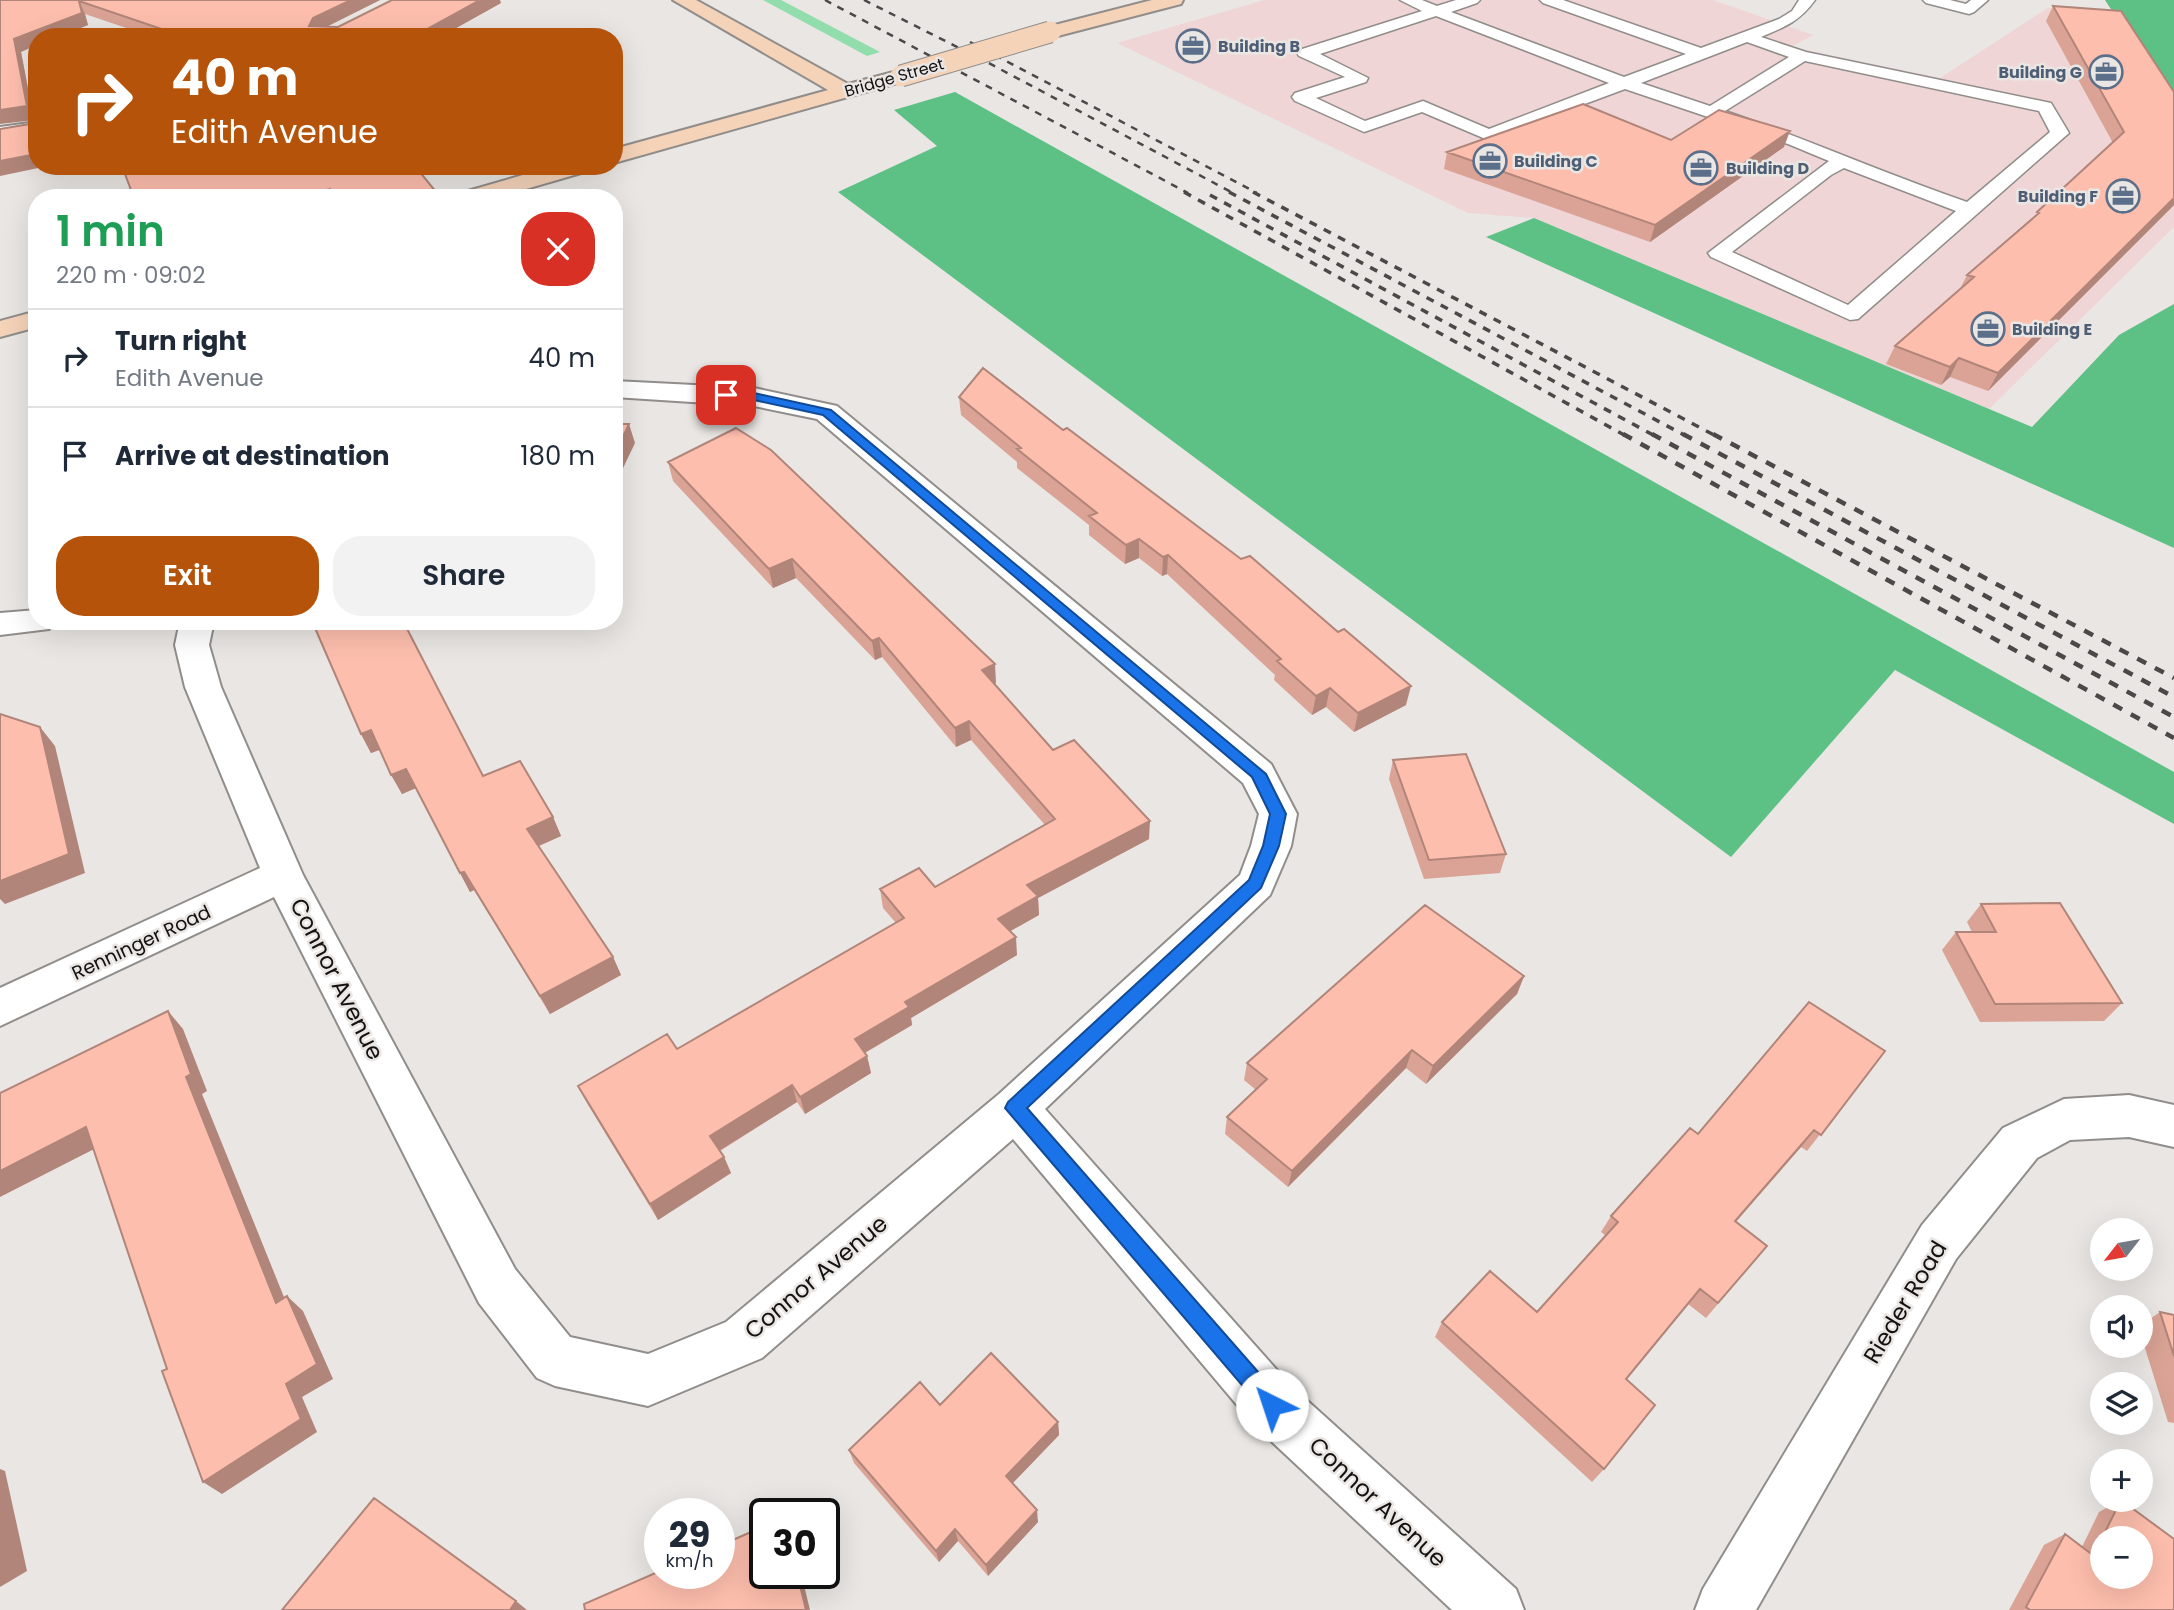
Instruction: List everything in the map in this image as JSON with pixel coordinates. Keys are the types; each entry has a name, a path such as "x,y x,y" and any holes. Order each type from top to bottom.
{"street":[{"path":"682,0 845,90"},
{"name":"Bridge Street","path":"623,153 1050,32 1174,0"},
{"path":"0,134 28,129"},
{"path":"500,189 549,175"},
{"path":"0,329 28,321"},
{"path":"623,390 754,397 827,412 1258,774 1278,814 1271,846 1255,884 1015,1108"},
{"path":"0,624 28,622"},
{"name":"Connor Avenue","path":"195,630 192,645 203,687 283,876 496,1286 555,1360 648,1380 744,1340 1015,1108 1272,1405 1495,1610"},
{"name":"Renninger Road","path":"0,1008 283,876"},
{"name":"Rieder Road","path":"1724,1610 1938,1242 2020,1143 2064,1120 2129,1116 2174,1126"}],"lane":[{"path":"1408,0 1626,84 1712,112 1970,209"},
{"path":"1472,0 1305,53 1360,78 1301,97 1364,127 1423,106 1488,135 1785,22 1797,14 1807,0"},
{"path":"1548,0 1702,54"},
{"path":"1931,0 1969,9 1980,0"},
{"path":"1747,37 1802,56 2045,107 2060,133 1850,314 1718,253 1824,171 1844,160"},
{"path":"1712,112 1802,56"}],"shaded area":[{"path":"1264,0 1713,0 1813,35 1791,47 1940,78 2048,8 2116,13 2174,104 2174,227 1989,409 1534,218 1468,213 1117,43"}],"green space":[{"path":"763,0 781,0 880,52 867,56"},
{"path":"2105,0 2174,0 2174,106"},
{"path":"955,92 2174,772 2174,824 1895,670 1731,857 838,192 937,146 894,110"},
{"path":"1534,218 2032,427 2119,335 2174,304 2174,548 1486,237"}],"building":[{"path":"0,0 351,0 313,18 309,26 338,27 392,0 480,0 429,28 158,28 79,1 82,13 43,28 28,28 28,34 14,39 27,106 0,110"},
{"path":"2053,6 2121,11 2174,92 2174,198 1998,373 1959,358 1950,367 1895,346 1974,277 1967,275 2039,213 2037,212 2124,132"},
{"path":"1583,104 1671,140 1719,110 1790,131 1655,225 1447,152"},
{"path":"28,124 28,156 0,161 0,129"},
{"path":"125,175 422,175 434,189 330,189 131,189"},
{"path":"983,368 1063,430 1067,428 1241,559 1250,556 1338,632 1344,629 1411,686 1358,713 1330,688 1316,696 1277,661 1281,659 1168,555 1163,557 1139,539 1126,545 1089,516 1097,513 1017,449 1021,448 959,397"},
{"path":"623,424 629,424 623,437"},
{"path":"736,428 771,450 995,664 982,670 1053,750 1074,740 1150,821 1027,885 1038,896 998,919 1016,937 905,1002 909,1007 855,1039 867,1056 800,1097 792,1085 710,1136 724,1157 650,1204 578,1086 667,1034 677,1049 904,918 880,889 919,868 935,887 1055,819 969,721 955,728 879,638 872,641 792,559 769,569 668,462"},
{"path":"316,630 408,630 483,776 520,761 553,817 527,829 613,957 540,996 464,872 460,873 406,769 391,775 371,730 361,734"},
{"path":"0,714 40,727 69,854 0,881"},
{"path":"1466,754 1506,854 1429,860 1393,760"},
{"path":"2060,903 2122,1003 1995,1004 1956,932 1996,932 1981,904"},
{"path":"1425,905 1524,976 1433,1066 1412,1050 1292,1171 1227,1117 1267,1079 1247,1063"},
{"path":"1809,1002 1885,1051 1821,1135 1814,1130 1735,1221 1767,1246 1718,1303 1700,1289 1626,1379 1655,1405 1604,1469 1442,1322 1490,1271 1537,1312 1618,1222 1611,1216 1690,1128 1698,1134"},
{"path":"168,1011 191,1074 186,1077 276,1303 287,1296 317,1364 286,1384 301,1419 203,1482 162,1371 167,1369 86,1127 0,1171 0,1093"},
{"path":"2160,1312 2174,1315 2174,1356"},
{"path":"991,1353 1058,1422 1006,1476 1037,1510 986,1565 955,1529 936,1551 849,1450 920,1382 940,1405"},
{"path":"374,1498 516,1601 510,1610 282,1610"},
{"path":"2115,1512 2137,1512 2174,1539 2174,1610 2030,1610 2026,1607 2065,1534 2090,1553 2090,1589 2153,1589 2153,1526 2108,1526"},
{"path":"749,1533 749,1589 801,1589 806,1610 585,1610 584,1604 644,1578 644,1589 735,1589 735,1539"}],"railway":[{"path":"825,0 1188,193"},
{"path":"864,0 1233,193"},
{"path":"970,42 1257,193"},
{"path":"1184,192 1626,436"},
{"path":"1229,192 1686,436"},
{"path":"1253,192 1716,436"},
{"path":"1210,195 1655,436"},
{"path":"1623,434 2174,738"},
{"path":"1652,434 2174,717"},
{"path":"1683,434 2174,697"},
{"path":"1713,434 2174,678"}],"place":[{"name":"Building B","path":"1193,46"},
{"name":"Building G","path":"2106,72"},
{"name":"Building C","path":"1490,161"},
{"name":"Building D","path":"1701,168"},
{"name":"Building F","path":"2123,196"},
{"name":"Building E","path":"1988,329"}],"route":[{"path":"726,395 754,397 827,412 1258,774 1278,814 1271,846 1255,884 1015,1108 1272,1405"}]}
